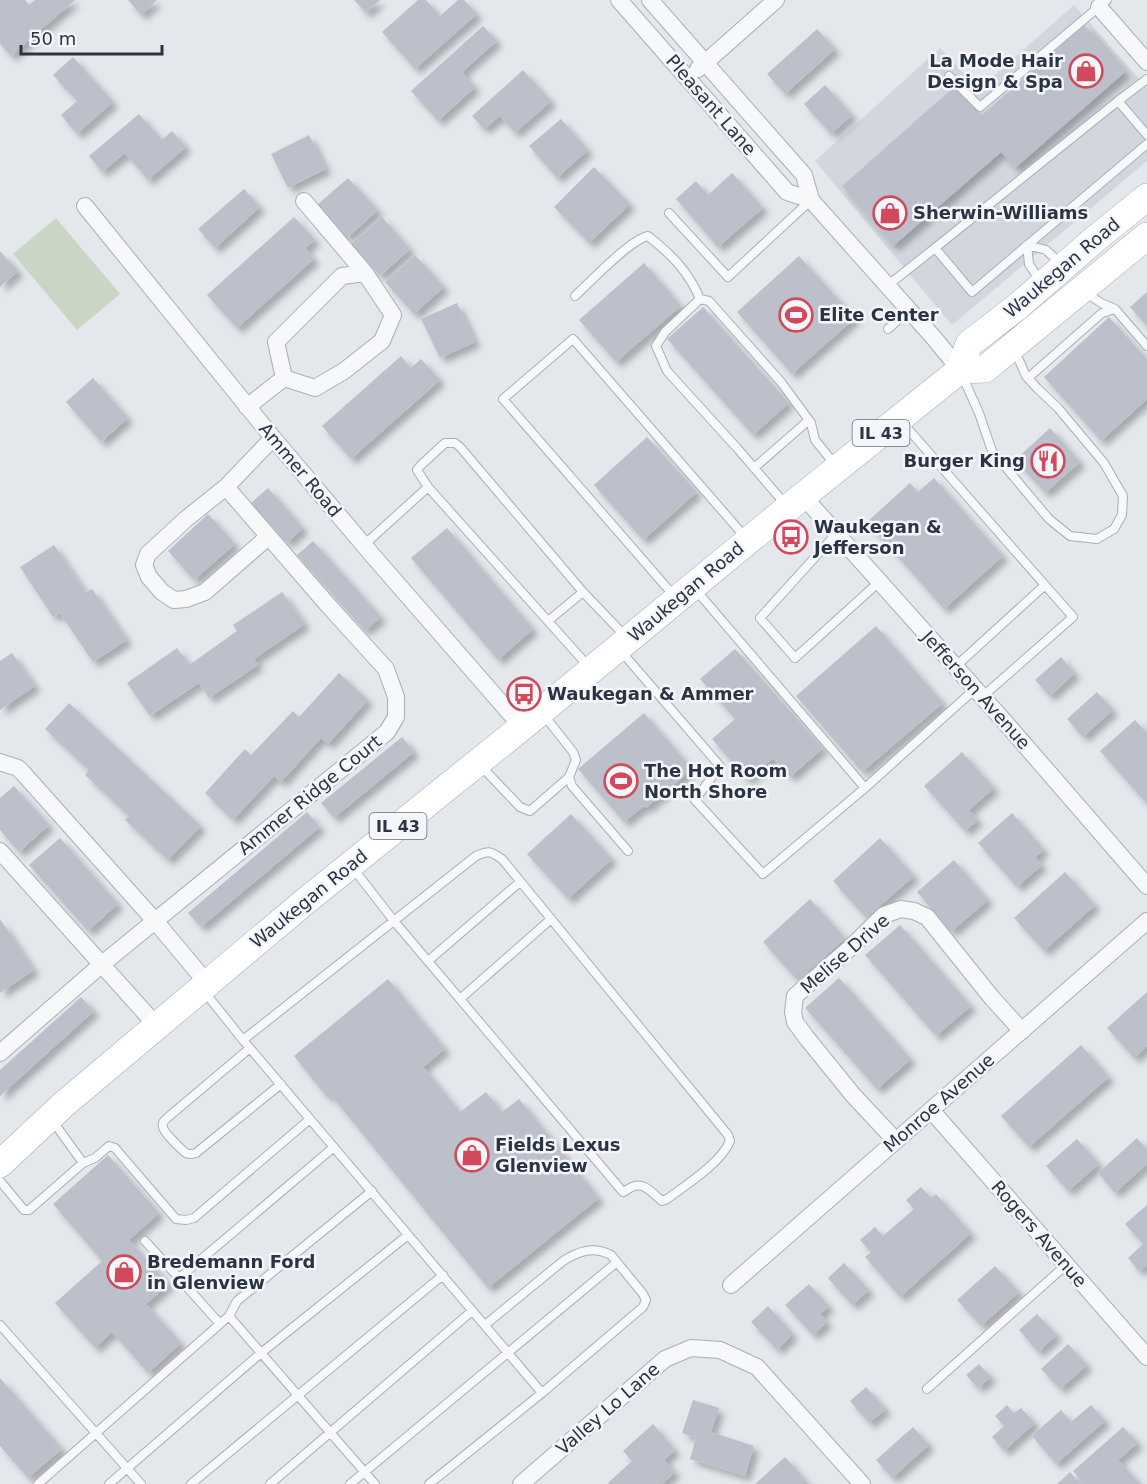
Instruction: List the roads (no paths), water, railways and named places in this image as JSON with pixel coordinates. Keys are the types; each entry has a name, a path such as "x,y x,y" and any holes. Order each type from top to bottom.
{"main road":[{"name":"Waukegan Road","path":"0,1164 50,1117 204,985 960,370 969,344 1147,197"},
{"name":"Waukegan Road","path":"960,370 986,369 1147,236"}],"street":[{"name":"Pleasant Lane","path":"619,0 787,192 811,200"},
{"name":"Pleasant Lane","path":"650,0 804,175 811,200 960,370"},
{"path":"688,78 776,0"},
{"path":"1103,3 1147,62"},
{"path":"284,378 315,388 344,371 382,341 393,315 365,273 304,201"},
{"name":"Ammer Road","path":"85,206 247,407 364,545 531,719"},
{"path":"284,378 276,342 342,276 365,273"},
{"path":"247,407 284,378"},
{"path":"268,537 205,592 186,599 174,600 162,592 149,577 144,565 148,554 226,487 273,438"},
{"name":"Ammer Ridge Court","path":"0,1053 101,965 387,732 396,717 396,697 386,669 226,487"},
{"name":"Jefferson Avenue","path":"795,502 836,534 979,693 1147,886"},
{"path":"0,762 18,768 23,773 156,922 204,985"},
{"path":"0,851 156,1025"},
{"name":"Melise Drive","path":"896,1141 853,1095 806,1037 795,1022 793,1012 795,996 884,915 901,909 915,911 927,917 992,998 1022,1030"},
{"name":"Monroe Avenue","path":"731,1285 1147,921"},
{"name":"Rogers Avenue","path":"931,1110 1147,1357"},
{"name":"Valley Lo Lane","path":"521,1484 665,1359 691,1348 720,1350 757,1367 862,1484"}],"lane":[{"path":"948,75 980,107 1103,3"},
{"path":"887,286 1147,79"},
{"path":"1118,101 1147,135"},
{"path":"935,248 972,292 1147,144"},
{"path":"669,213 728,277 811,200"},
{"path":"575,296 632,244 648,236 667,252 693,283 700,299"},
{"path":"1027,244 1046,250 1064,266"},
{"path":"1027,244 1029,264 1043,284"},
{"path":"1082,290 1115,309 1147,346"},
{"path":"700,299 709,301 782,382 811,423 815,440 838,468"},
{"path":"700,299 664,332 656,346 667,371 754,468 795,502"},
{"path":"1028,378 1102,313 1115,309"},
{"path":"888,329 909,310"},
{"path":"748,541 573,339 503,399 834,751 865,788"},
{"path":"960,370 979,413 992,451 1049,519 1070,536 1096,539 1114,530 1122,515 1123,496 1104,463 1058,408 1036,388 1010,350"},
{"path":"592,669 419,474 417,470 420,466 445,443 455,443 468,456 583,592 720,766 694,800 763,874 1073,617 899,419"},
{"path":"754,468 809,420"},
{"path":"364,545 429,487"},
{"path":"836,534 760,618 795,658 879,582"},
{"path":"955,667 1045,585"},
{"path":"548,621 583,592"},
{"path":"478,762 520,807 530,811 569,777 576,760 573,752 531,719"},
{"path":"569,777 572,786 628,851"},
{"path":"243,1040 394,921 476,856 491,852 502,860 728,1135 730,1141 727,1149 667,1199 662,1201 642,1186 632,1186 623,1192 394,921 350,865"},
{"path":"428,961 520,882"},
{"path":"460,999 551,919"},
{"path":"204,985 243,1040 542,1393"},
{"path":"250,1048 167,1118 163,1126 165,1131 185,1152 196,1153 281,1084"},
{"path":"50,1117 83,1163"},
{"path":"0,1181 24,1210 29,1210 83,1163 95,1158 109,1146 115,1148 176,1218 186,1220 194,1218 310,1119"},
{"path":"179,1278 334,1147"},
{"path":"38,1484 229,1316 237,1301 372,1191"},
{"path":"109,1484 261,1353 408,1234"},
{"path":"145,1241 220,1324"},
{"path":"429,1484 542,1393 643,1307 646,1300 611,1255 586,1250 563,1262 485,1325"},
{"path":"350,1484 617,1262"},
{"path":"927,1389 1066,1265"},
{"path":"191,1484 443,1275"},
{"path":"270,1484 472,1311"},
{"path":"229,1316 375,1484"},
{"path":"0,1325 141,1484"}],"place":[{"name":"La Mode Hair Design & Spa","path":"1086,71"},
{"name":"Sherwin-Williams","path":"890,213"},
{"name":"Elite Center","path":"796,315"},
{"name":"Burger King","path":"1048,461"},
{"name":"Waukegan & Jefferson","path":"791,537"},
{"name":"Waukegan & Ammer","path":"524,694"},
{"name":"The Hot Room North Shore","path":"621,781"},
{"name":"Fields Lexus Glenview","path":"472,1155"},
{"name":"Bredemann Ford in Glenview","path":"124,1272"}]}
